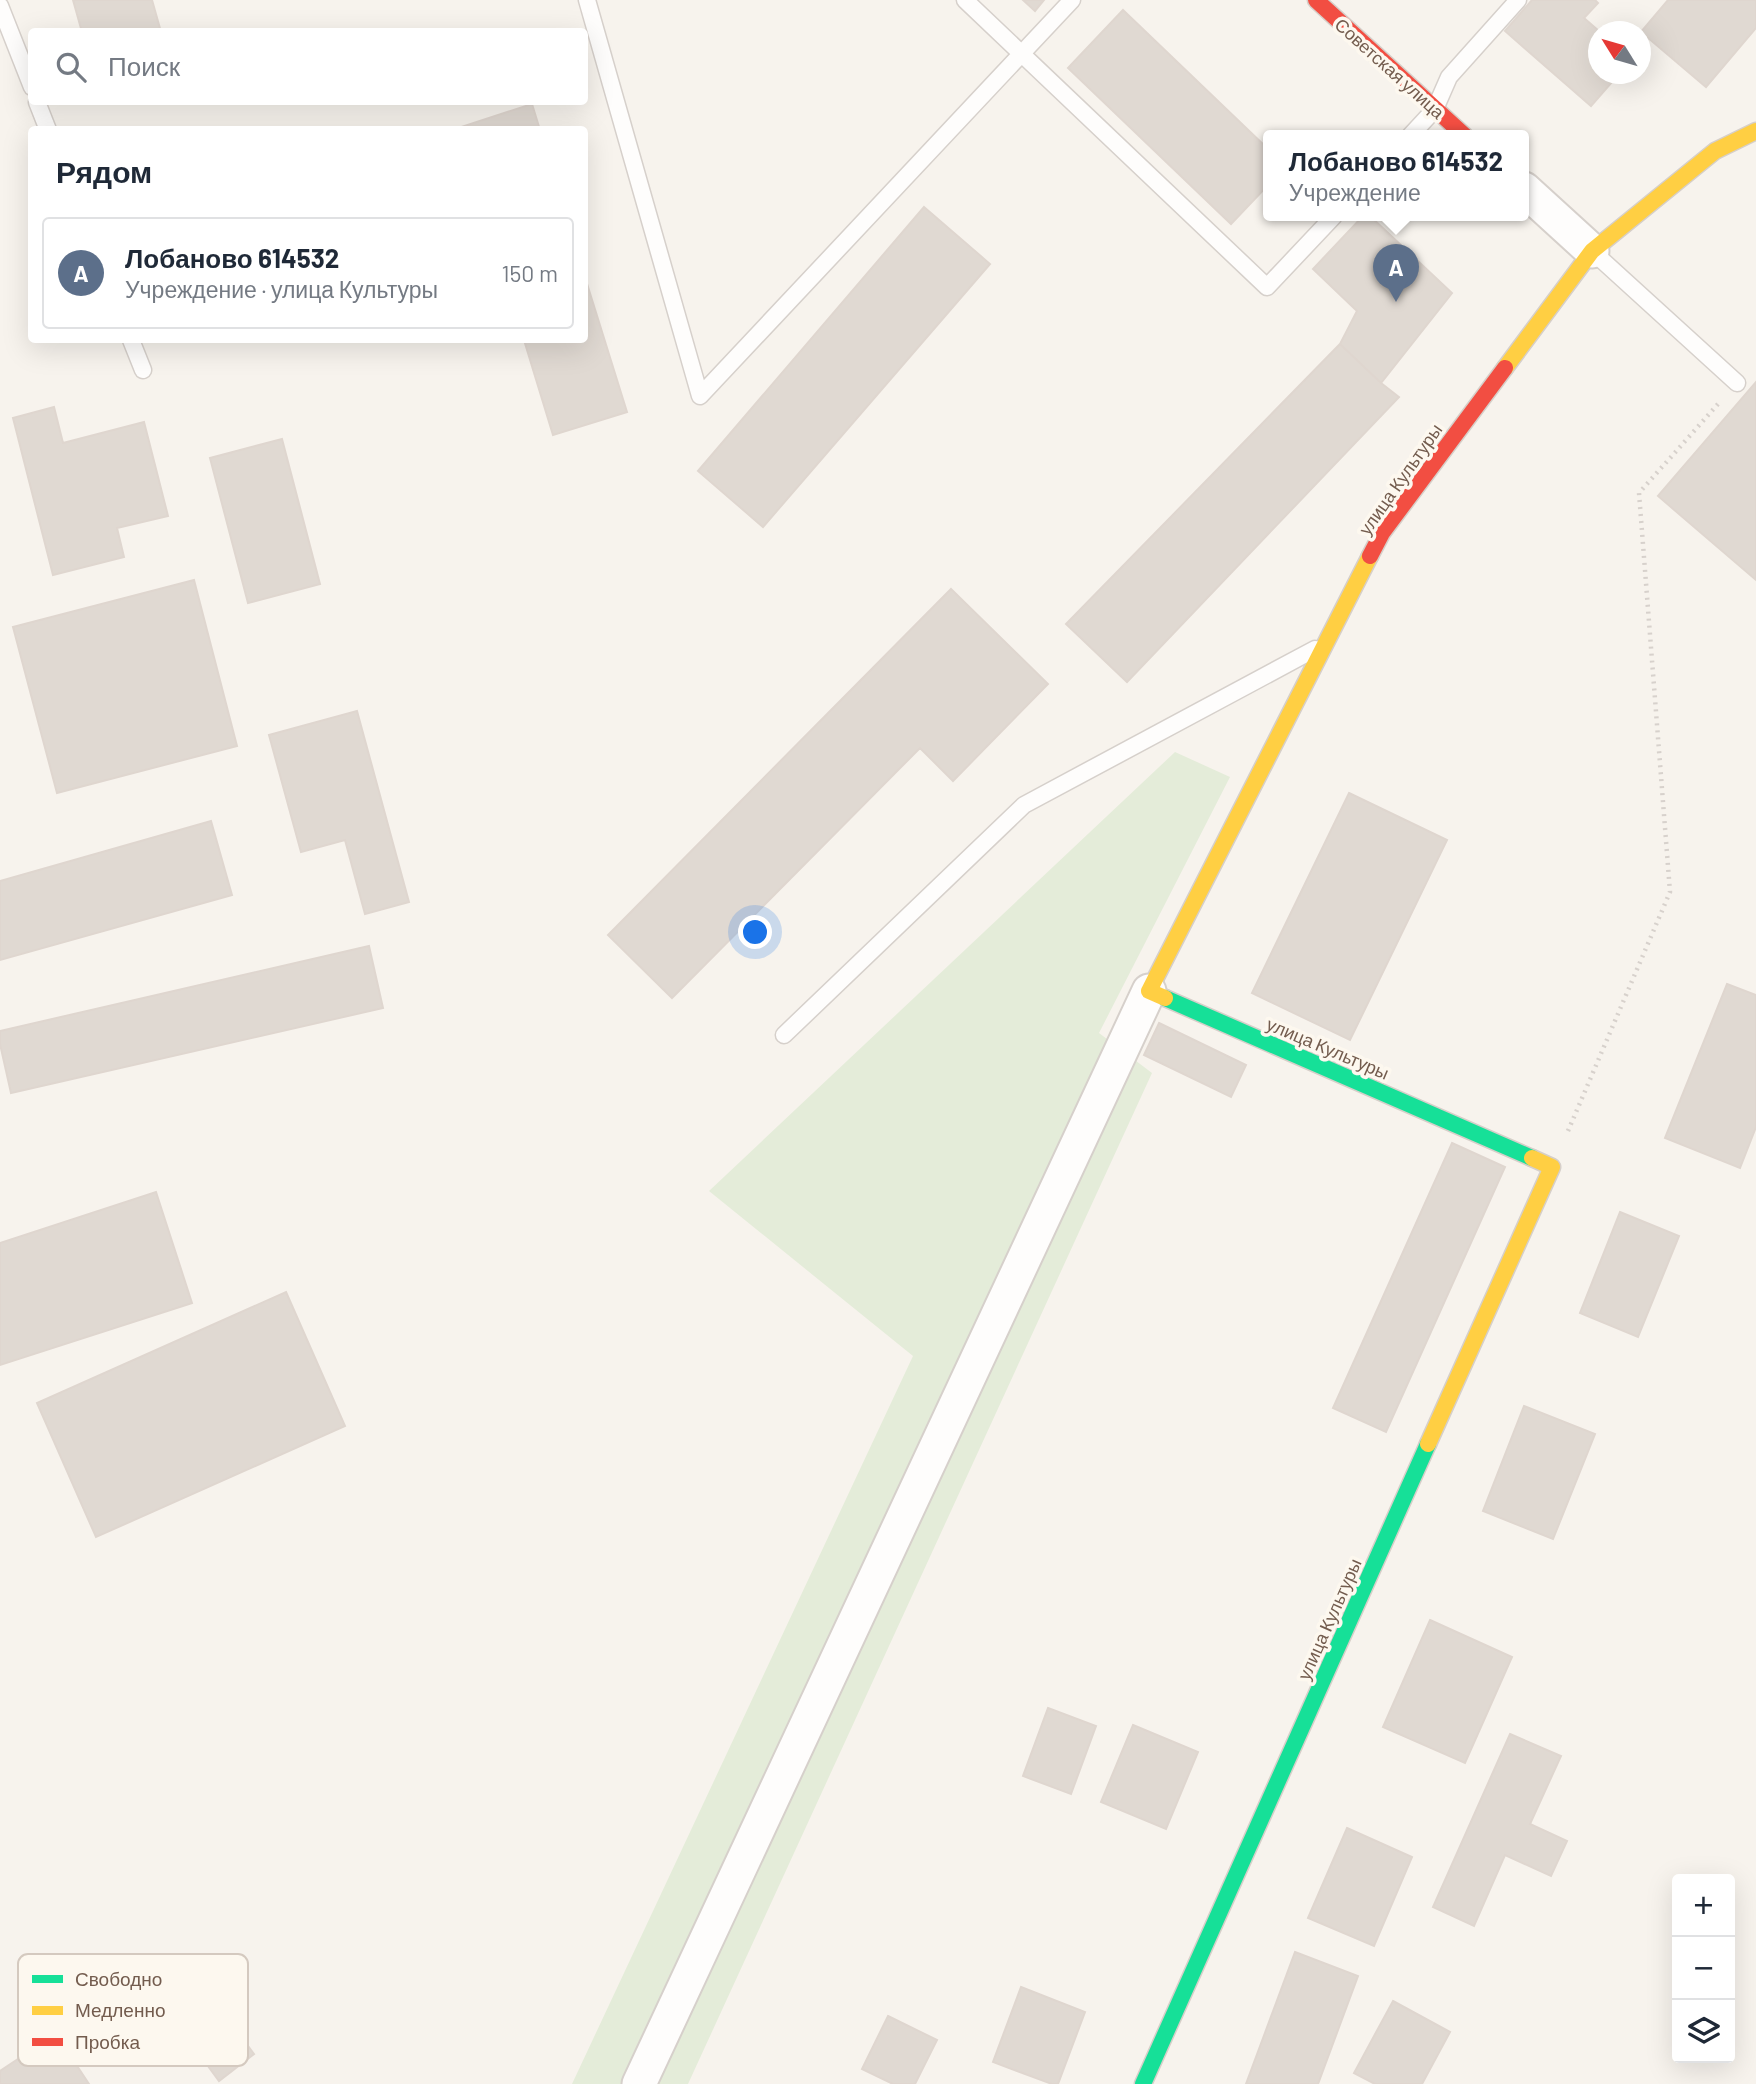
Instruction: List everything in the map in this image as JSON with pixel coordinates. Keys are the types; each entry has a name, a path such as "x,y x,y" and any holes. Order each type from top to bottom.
{"street":[{"name":"Советская улица","path":"1316,0 1459,130"},
{"name":"улица Культуры","path":"1143,2084 1552,1167 1149,991 1382,533 1592,251 1715,151 1756,131"},
{"path":"1529,194 1592,251"},
{"path":"639,2084 1149,991"}],"lane":[{"path":"587,0 701,396 1072,0"},
{"path":"965,0 1267,287 1329,221"},
{"path":"1416,130 1436,109 1449,77 1518,0"},
{"path":"0,6 28,76"},
{"path":"38,105 46,126"},
{"path":"1592,251 1737,383"},
{"path":"132,343 143,370"},
{"path":"785,1035 1024,805 1326,643"}],"path":[{"path":"1552,1167 1670,892 1639,494 1737,383"}],"green space":[{"path":"1175,752 1230,777 1099,1033 1152,1073 688,2084 572,2084 913,1356 709,1191"}],"building":[{"path":"73,0 152,0 160,28 81,28"},
{"path":"1023,0 1044,0 1035,11"},
{"path":"1532,0 1595,0 1598,3 1584,18 1588,22 1588,84 1610,84 1591,106 1505,31"},
{"path":"1668,0 1756,0 1756,28 1706,87 1651,40 1650,21"},
{"path":"1123,10 1263,144 1263,190 1231,224 1068,68"},
{"path":"532,105 539,126 464,126"},
{"path":"924,207 990,264 763,527 698,471"},
{"path":"1358,221 1375,221 1452,293 1381,383 1340,344 1357,311 1313,269"},
{"path":"588,287 627,412 553,435 525,343 588,343"},
{"path":"1340,344 1399,397 1127,682 1066,624"},
{"path":"1756,382 1756,580 1658,496"},
{"path":"54,407 63,443 144,422 168,516 117,528 124,557 53,575 13,418"},
{"path":"282,439 320,584 248,603 210,458"},
{"path":"194,580 237,746 57,793 13,627"},
{"path":"951,589 1048,684 953,781 920,748 672,998 608,935"},
{"path":"357,711 409,902 365,914 345,840 301,852 269,735"},
{"path":"1349,793 1447,840 1350,1040 1252,993"},
{"path":"211,821 232,895 0,960 0,881"},
{"path":"369,946 383,1008 11,1093 0,1044 0,1031"},
{"path":"1727,984 1756,995 1756,1127 1740,1168 1665,1138"},
{"path":"1159,1023 1246,1065 1231,1097 1144,1055"},
{"path":"1452,1143 1505,1167 1386,1432 1333,1408"},
{"path":"156,1192 192,1303 0,1365 0,1243"},
{"path":"1620,1212 1679,1236 1638,1337 1580,1313"},
{"path":"286,1292 345,1426 96,1537 37,1403"},
{"path":"1524,1406 1595,1434 1553,1539 1483,1511"},
{"path":"1430,1620 1512,1657 1465,1763 1383,1727"},
{"path":"1048,1708 1096,1726 1071,1794 1023,1776"},
{"path":"1133,1725 1198,1752 1166,1829 1101,1802"},
{"path":"1510,1734 1561,1756 1530,1824 1567,1841 1551,1876 1505,1855 1474,1926 1433,1907"},
{"path":"1347,1828 1412,1857 1374,1946 1308,1918"},
{"path":"1295,1952 1358,1976 1318,2084 1246,2084"},
{"path":"1021,1987 1085,2012 1058,2084 993,2062"},
{"path":"1393,2001 1450,2032 1422,2084 1375,2084 1354,2073"},
{"path":"888,2016 937,2040 915,2084 893,2084 862,2069"},
{"path":"248,2046 254,2054 248,2059"},
{"path":"18,2059 18,2066 77,2066 89,2084 0,2084 0,2071"},
{"path":"208,2066 238,2066 219,2081"}],"traffic: fast":[{"path":"1165,998 1532,1158"},
{"path":"1143,2084 1428,1444"}],"traffic: slow":[{"path":"1505,368 1592,251 1715,151 1756,131"},
{"path":"1165,998 1149,991 1370,556"},
{"path":"1428,1444 1552,1167 1532,1158"}],"traffic: jam":[{"path":"1316,0 1458,130"},
{"path":"1370,556 1382,533 1505,368"}],"place":[{"name":"Лобаново 614532","path":"1396,302"}]}
